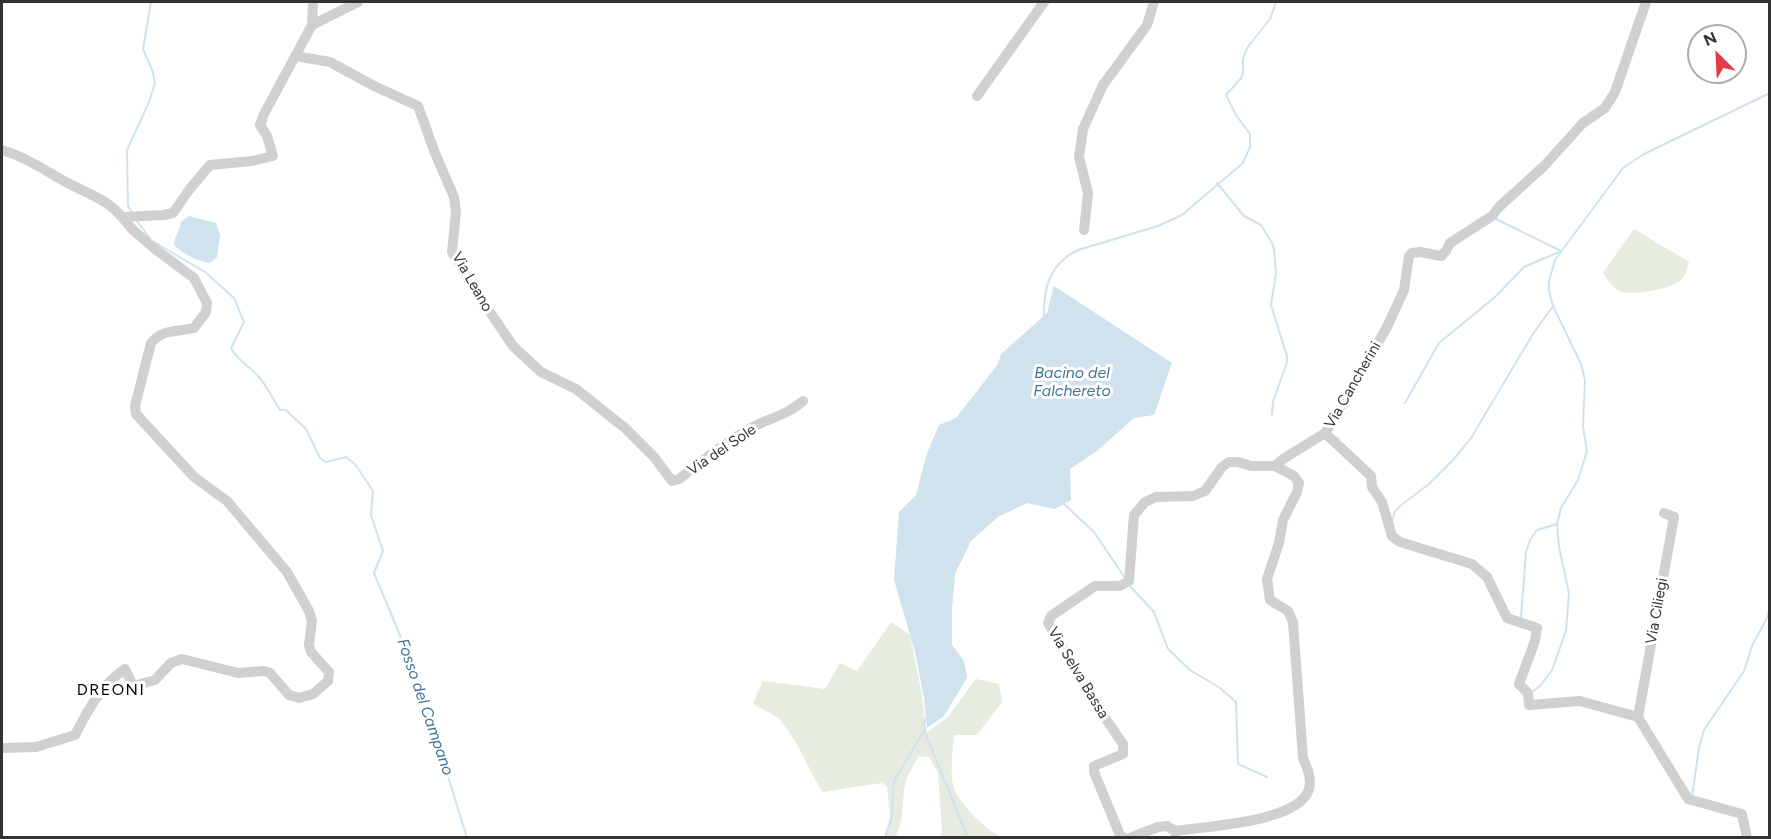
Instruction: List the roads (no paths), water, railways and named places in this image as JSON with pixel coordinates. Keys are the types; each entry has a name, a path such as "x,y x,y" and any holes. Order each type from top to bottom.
{"street":[{"path":"123,217 173,213 210,165 252,161 273,156 267,136 260,126 264,114 312,25 312,2"},
{"path":"312,25 358,2"},
{"path":"977,96 1044,2"},
{"path":"1084,230 1088,193 1079,157 1083,129 1103,85 1147,25 1154,2"},
{"name":"Via Cancherini","path":"1275,466 1325,434 1387,327 1404,290 1409,256 1420,252 1441,256 1450,243 1492,216 1544,166 1583,123 1605,108 1615,92 1646,2"},
{"name":"Via Leano","path":"295,56 330,62 418,106 454,197 456,212 452,252 475,290 513,346 542,372 576,389 625,428 654,457 672,481"},
{"path":"2,150 18,155 103,200 155,249 195,278 207,303 206,312 194,328 166,332 156,336 151,344 135,406 136,414 194,477 227,501 287,572 309,611 312,621 309,645 311,652 329,672 328,681 313,694 299,698 289,694 270,673 264,671 237,674 182,659 171,663 155,680 133,686 125,669 112,678 100,692 75,735 36,747 2,748"},
{"name":"Via del Sole","path":"672,481 679,479 753,427 795,408 803,401"},
{"path":"1325,434 1371,476 1372,487 1382,502 1392,536 1400,542 1472,564 1487,577 1507,618 1537,628 1535,641 1519,684 1528,693 1529,705 1580,701 1638,717 1688,800 1742,814 1747,837"},
{"name":"Via Selva Bassa","path":"1125,837 1120,835 1094,772 1094,766 1123,754 1123,744 1086,688 1048,623 1051,616 1095,586 1120,586 1129,581 1134,515 1145,502 1156,496 1193,496 1205,490 1222,467 1229,462 1251,466 1275,466"},
{"path":"1130,837 1158,827 1167,826 1176,834 1251,821 1283,812 1298,803 1309,791 1310,775 1303,758 1293,622 1288,611 1270,600 1267,579 1279,543 1283,519 1297,492 1299,483 1294,476 1275,466"},
{"name":"Via Ciliegi","path":"1638,717 1674,517 1664,513"}],"water":[{"path":"189,216 216,223 220,235 217,257 210,263 190,257 174,245 181,222"},
{"name":"Bacino del Falchereto","path":"1054,286 1172,363 1154,415 1134,418 1097,451 1070,469 1071,500 1055,509 1027,503 998,517 971,541 955,574 952,609 952,645 964,661 967,678 944,716 927,728 915,652 894,580 899,512 916,495 927,453 939,425 956,418 998,364 1001,354 1047,313"}],"waterway":[{"name":"Fosso del Campano","path":"133,214 128,206 127,150 155,83 143,49 151,2"},
{"path":"1044,319 1047,288 1060,262 1078,250 1158,226 1182,215 1243,163 1250,147 1250,134 1236,115 1226,95 1241,78 1247,48 1270,19 1276,2"},
{"path":"1531,693 1541,685 1552,670 1566,631 1569,593 1559,547 1557,524 1561,508 1578,480 1587,451 1583,426 1585,380 1581,364 1553,306 1549,291 1549,281 1555,260 1623,168 1644,154 1770,93"},
{"path":"1217,183 1244,216 1261,225 1274,250 1276,273 1271,305 1287,362 1273,402 1272,415"},
{"name":"Fosso del Campano","path":"135,219 150,238"},
{"path":"1496,219 1561,251"},
{"name":"Fosso del Campano","path":"154,242 205,272 234,298 244,322 231,348 255,372 280,410 286,410 306,429 320,458 326,462 346,457 355,464 373,491 371,515 383,551 374,573 417,676 467,838"},
{"path":"1405,403 1439,343 1495,297 1524,267 1559,252"},
{"path":"1393,519 1394,513 1400,506 1429,484 1471,438 1533,334 1553,306"},
{"path":"1062,502 1094,532 1125,578"},
{"path":"1521,618 1526,552 1530,540 1537,530 1557,524"},
{"path":"1129,585 1154,612 1168,649 1190,670 1220,688 1236,702 1238,764 1267,777"},
{"path":"1692,796 1704,730 1744,671 1752,646 1767,618 1770,607"},
{"path":"927,717 924,723 926,735 968,838"},
{"path":"885,838 892,817 894,781 925,729"}],"district":[{"name":"DREONI","path":"111,690"}]}
